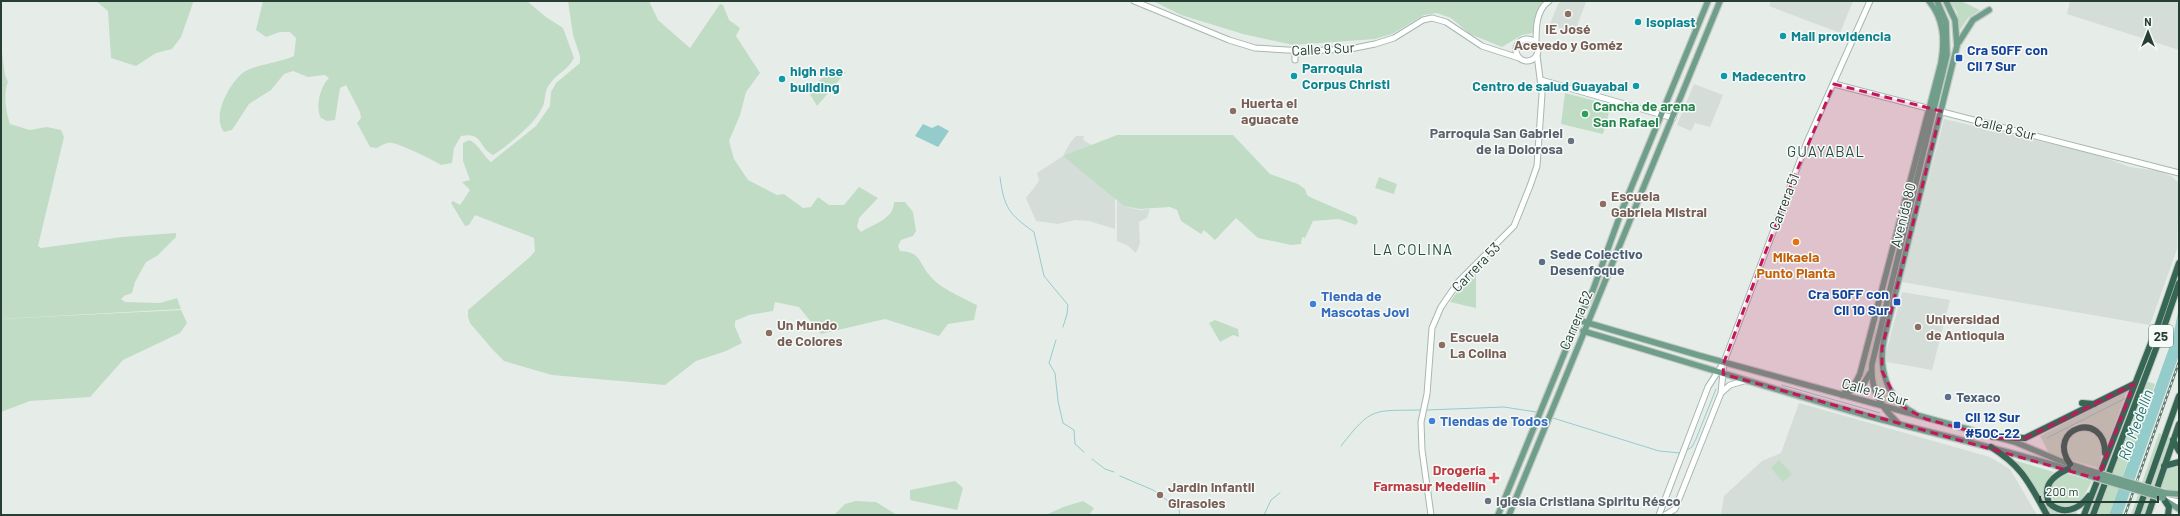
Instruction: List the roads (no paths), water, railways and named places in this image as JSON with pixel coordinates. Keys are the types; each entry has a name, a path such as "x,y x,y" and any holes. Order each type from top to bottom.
{"highway":[{"name":"25","path":"2084,515 2156,330 2179,263"},
{"name":"25","path":"2092,515 2163,330 2179,283"},
{"path":"1993,437 2025,438 2134,384"},
{"path":"2138,515 2179,396"},
{"path":"2082,403 2094,404"},
{"path":"2148,515 2179,424"},
{"path":"2094,488 2076,509 2065,511 2054,508 2047,497 2047,486 2052,477 2069,467 2064,453 2064,443 2071,432 2083,427 2094,429 2104,440 2104,462"},
{"path":"2173,440 2179,451"},
{"path":"1991,447 2017,466 2047,515"},
{"path":"2164,466 2179,462"},
{"path":"2164,496 2169,507 2168,515"}],"main road":[{"name":"Carrera 52","path":"1498,515 1578,320 1593,290 1622,210 1708,1"},
{"name":"Carrera 52","path":"1509,515 1720,1"},
{"name":"Avenida 80","path":"1842,395 1856,382 1860,374 1932,109 1941,63 1943,36 1939,19 1929,1"},
{"name":"Avenida 80","path":"1899,424 1882,406 1874,390 1871,369 1948,46 1946,22 1937,1"},
{"name":"Avenida 80","path":"1926,419 1905,408 1895,397 1884,377 1881,356 1957,46 1956,20 1946,1"},
{"path":"1957,46 1972,20 1990,10"},
{"name":"Calle 12 Sur","path":"1578,320 1926,419 1965,427 1993,437 2023,444 2069,467"},
{"name":"Calle 12 Sur","path":"1583,332 1744,381 1899,424 2069,467 2164,496 2179,496"},
{"path":"1842,395 1863,385 1871,369"},
{"name":"Calle 12 Sur","path":"2164,496 2179,509"}],"street":[{"name":"Calle 9 Sur","path":"1134,1 1236,42 1255,48 1295,51 1345,50 1375,44 1394,38 1423,20 1432,18 1446,22 1482,46 1519,58"},
{"path":"1527,61 1534,59 1537,55 1538,50 1534,41 1539,14 1542,8 1549,1"},
{"name":"Carrera 51","path":"1659,515 1708,387 1720,373 1807,142 1870,1"},
{"path":"1505,54 1516,47 1521,40 1534,41"},
{"path":"1516,47 1519,58 1527,61 1538,70"},
{"path":"1295,51 1295,60"},
{"name":"Carrera 53","path":"1431,515 1422,450 1422,409 1427,394 1430,339 1437,314 1459,281 1514,226 1532,180 1537,166 1539,148 1541,80 1538,70 1537,55"},
{"path":"1541,80 1661,113 1673,118"},
{"name":"Calle 8 Sur","path":"1834,84 2178,172"},
{"name":"Carrera 51","path":"1665,515 1675,509 1721,393 1720,373"},
{"path":"1721,393 1730,385 1744,381"},
{"name":"Calle 12 Sur","path":"2164,496 2179,502"}],"water":[{"path":"923,124 932,128 938,125 949,131 938,147 915,136"},
{"path":"2179,307 2179,355 2122,515 2109,515 2173,337"}],"waterway":[{"path":"1000,177 1003,196 1009,209 1013,215 1034,232 1044,276 1068,305 1063,327"},
{"path":"1056,340 1049,363 1055,373 1058,401 1063,423 1074,430 1075,444 1084,452"},
{"path":"1782,385 1880,413"},
{"path":"1687,450 1692,447 1696,439 1716,389"},
{"path":"2047,438 2126,398"},
{"path":"1427,410 1504,407 1536,412"},
{"path":"1341,446 1351,433 1367,417 1375,413 1393,410 1421,410"},
{"path":"1553,418 1659,451 1680,453"},
{"path":"1092,459 1105,469 1114,472"},
{"path":"1120,476 1153,490 1179,509 1180,515"},
{"path":"1264,515 1271,500 1280,493"}],"railway":[{"path":"2125,515 2179,362"}],"place":[{"name":"IE José Acevedo y Goméz","path":"1568,14"},
{"name":"Isoplast","path":"1638,22"},
{"name":"Mall providencia","path":"1783,36"},
{"name":"Cra 50FF con Cll 7 Sur","path":"1959,58"},
{"name":"Parroquia Corpus Christi","path":"1294,76"},
{"name":"Madecentro","path":"1724,76"},
{"name":"high rise building","path":"782,79"},
{"name":"Centro de salud Guayabal","path":"1636,86"},
{"name":"Huerta el aguacate","path":"1233,111"},
{"name":"Cancha de arena San Rafael","path":"1585,114"},
{"name":"Parroquia San Gabriel de la Dolorosa","path":"1571,141"},
{"name":"Escuela Gabriela Mistral","path":"1603,204"},
{"name":"Mikaela Punto Planta","path":"1796,242"},
{"name":"Sede Colectivo Desenfoque","path":"1542,262"},
{"name":"Cra 50FF con Cll 10 Sur","path":"1897,302"},
{"name":"Tienda de Mascotas Jovi","path":"1313,304"},
{"name":"Universidad de Antioquia","path":"1918,327"},
{"name":"Un Mundo de Colores","path":"769,333"},
{"name":"Escuela La Colina","path":"1442,345"},
{"name":"Texaco","path":"1948,397"},
{"name":"Tiendas de Todos","path":"1432,421"},
{"name":"Cll 12 Sur #50C-22","path":"1957,425"},
{"name":"Drogería Farmasur Medellín","path":"1494,478"},
{"name":"Jardin Infantil Girasoles","path":"1160,495"},
{"name":"Iglesia Cristiana Spiritu Résco","path":"1488,501"}],"district":[{"name":"GUAYABAL","path":"1826,152"},
{"name":"LA COLINA","path":"1413,250"}],"water label":[{"name":"Río Medellín","path":"2136,425"}]}
